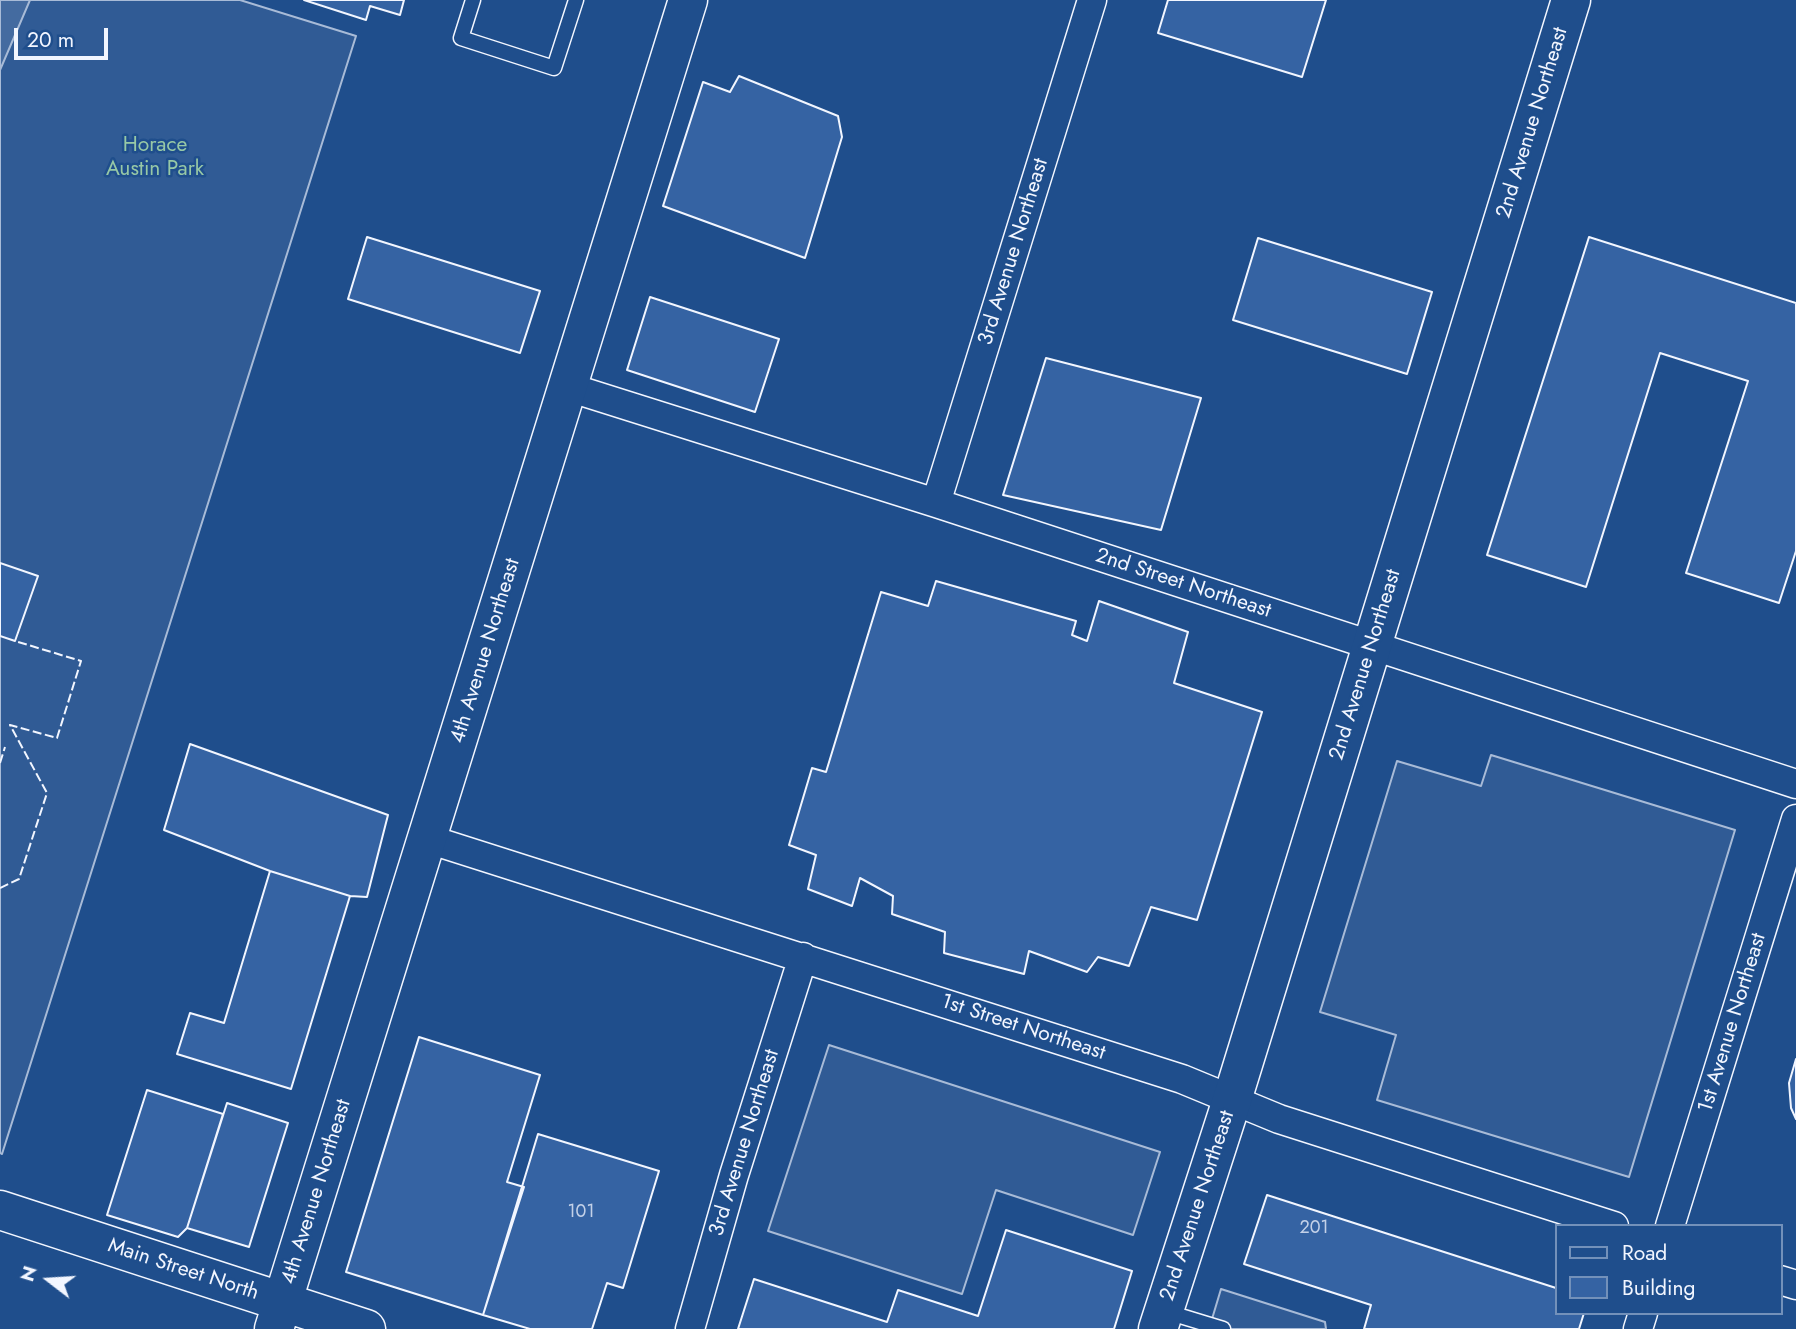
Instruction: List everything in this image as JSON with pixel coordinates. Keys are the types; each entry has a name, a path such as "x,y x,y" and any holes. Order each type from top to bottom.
{"street":[{"name":"4th Avenue Northeast","path":"278,1316 688,0"},
{"name":"3rd Avenue Northeast","path":"936,503 1092,0"},
{"name":"2nd Avenue Northeast","path":"1161,1320 1232,1100 1571,0"},
{"name":"2nd Street Northeast","path":"568,387 936,503 1796,784"},
{"name":"1st Avenue Northeast","path":"1671,1224 1796,819"},
{"name":"1st Street Northeast","path":"428,839 1182,1079 1279,1119 1608,1224"},
{"name":"3rd Avenue Northeast","path":"690,1329 734,1175 803,957"},
{"name":"Main Street North","path":"5,1222 278,1316 366,1329"}],"lane":[{"path":"473,0 461,38 554,68 576,0"},
{"path":"1161,1320 1223,1329"}],"shaded area":[{"name":"Horace Austin Park","path":"0,0 240,0 356,36 2,1154 0,1153"},
{"path":"0,0 30,0 0,70"},
{"path":"1491,755 1735,830 1629,1177 1377,1100 1396,1035 1320,1012 1397,761 1481,786"},
{"path":"829,1045 1160,1152 1133,1235 996,1190 962,1294 768,1231"},
{"path":"1221,1289 1325,1322 1326,1329 1209,1329"}],"building":[{"path":"304,0 404,0 400,15 370,6 366,20"},
{"path":"1168,0 1326,0 1302,77 1158,33"},
{"path":"739,76 838,116 842,137 805,258 663,206 703,82 730,92"},
{"path":"367,237 540,291 520,353 348,299"},
{"path":"1589,237 1796,303 1796,551 1779,603 1686,573 1748,381 1660,353 1586,587 1487,555"},
{"path":"1258,238 1432,292 1407,374 1233,320"},
{"path":"650,297 779,339 755,412 627,370"},
{"path":"1046,358 1201,398 1161,530 1003,495"},
{"path":"0,563 38,576 15,641 0,636"},
{"path":"936,581 1076,621 1072,635 1087,641 1099,601 1188,632 1174,683 1262,712 1197,920 1151,907 1129,966 1098,957 1087,972 1029,951 1024,974 944,953 945,932 892,914 893,896 860,878 852,906 808,889 816,855 789,845 812,768 826,772 881,592 928,606"},
{"path":"190,744 388,815 367,897 350,896 270,871 164,830"},
{"path":"270,871 350,896 291,1089 177,1054 190,1013 224,1023"},
{"path":"419,1037 540,1075 507,1182 524,1187 483,1315 346,1272"},
{"path":"1796,1059 1796,1119 1791,1108 1789,1083"},
{"path":"147,1090 223,1114 187,1228 178,1237 107,1215"},
{"path":"227,1103 288,1123 249,1247 187,1228"},
{"path":"538,1134 659,1171 623,1288 607,1283 592,1329 530,1329 483,1315"},
{"path":"1267,1195 1554,1287 1554,1315 1583,1315 1579,1329 1364,1329 1371,1305 1244,1264"},
{"path":"1006,1230 1132,1271 1114,1329 738,1329 754,1279 887,1322 898,1290 978,1316"}],"fence":[{"path":"0,888 19,879 47,793 10,725 57,738 81,661 15,641"},
{"path":"0,763 5,747"}]}
